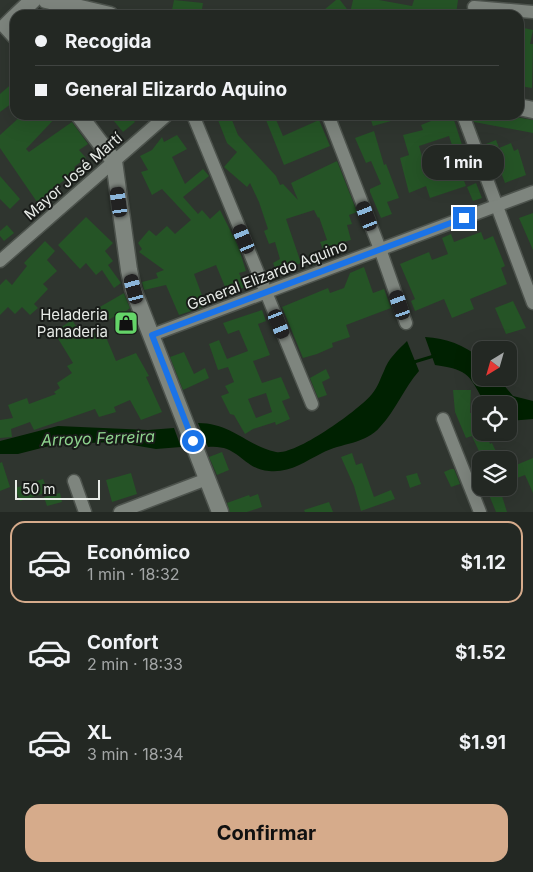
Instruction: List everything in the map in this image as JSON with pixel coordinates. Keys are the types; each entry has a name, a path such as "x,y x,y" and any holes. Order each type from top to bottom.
{"street":[{"path":"24,10 33,0"},
{"path":"46,0 89,10"},
{"path":"474,7 509,10"},
{"path":"83,120 114,161 129,270 134,289 220,512"},
{"name":"Mayor José Martí","path":"0,261 161,120"},
{"path":"195,120 312,404"},
{"path":"330,120 406,323"},
{"path":"465,120 533,303"},
{"name":"General Elizardo Aquino","path":"152,335 533,192"},
{"path":"444,419 480,512"},
{"path":"120,512 208,479"},
{"path":"74,481 85,512"}],"water":[{"path":"425,337 454,343 472,352 472,381 468,376 456,369 435,365"},
{"path":"407,341 419,371 386,420 368,437 329,450 290,469 277,471 269,471 253,466 227,449 208,447 198,423 220,427 256,445 276,452 297,447 311,440 341,420 372,394 388,363"},
{"path":"505,386 513,396 481,396 476,387"},
{"path":"517,397 533,401 533,419 517,420"},
{"path":"58,426 148,430 174,428 181,447 156,449 115,442 57,444 18,454 0,454 0,441"}],"building":[{"path":"174,0 203,3 202,10 172,10"},
{"path":"336,0 340,0 348,10 324,10"},
{"path":"353,0 379,0 412,6 414,0 458,0 457,10 351,10"},
{"path":"524,28 533,30 530,44 533,44 532,88 524,87"},
{"path":"10,85 10,105 0,112 0,94"},
{"path":"524,118 533,120 533,133 474,122 473,120 524,120"},
{"path":"16,120 53,120 26,149 29,152 72,122 88,144 79,150 86,158 74,167 77,170 37,202 0,148 0,135"},
{"path":"113,120 133,120 135,122 123,132"},
{"path":"218,120 232,120 238,135 276,176 280,185 283,184 298,200 291,183 337,161 357,212 349,215 352,224 347,225 351,240 340,243 342,246 331,251 332,255 313,265 309,254 323,249 320,242 327,240 319,217 314,210 286,219 301,263 277,272 273,263 280,259 275,242 269,244 264,231 268,229 250,183 247,187 224,167 237,152 227,143"},
{"path":"266,120 276,120 283,136 319,120 330,146 284,165"},
{"path":"371,120 395,120 373,126"},
{"path":"434,120 454,120 464,151 455,154 449,136 419,146 426,170 461,154 465,164 459,167 466,186 430,198 426,186 409,193 400,158 409,155 403,135 423,130 421,125"},
{"path":"374,131 384,165 386,164 399,198 387,202 392,214 381,218 370,189 381,184 371,161 366,163 355,138"},
{"path":"177,135 187,149 172,157 185,184 203,169 209,176 183,197 198,214 202,210 210,219 220,210 238,246 246,271 239,273 245,287 228,294 216,265 194,274 206,306 179,315 166,285 144,290 142,282 158,278 156,273 164,270 139,252 142,249 138,243 149,230 156,236 167,226 175,234 191,220 162,189 152,195 141,172 148,170 140,156 152,150 162,137 164,142"},
{"path":"496,140 499,148 511,143 514,151 518,149 526,175 505,183 494,154 490,155 486,144"},
{"path":"0,176 20,199 10,209 0,199"},
{"path":"476,183 482,198 473,201 467,187"},
{"path":"533,213 533,250 519,218"},
{"path":"86,217 113,243 105,251 113,261 108,265 121,283 114,288 102,270 96,275 86,263 80,269 58,245"},
{"path":"7,225 14,233 4,241 0,236 0,231"},
{"path":"481,232 484,240 493,236 505,266 501,268 507,284 470,299 474,309 452,318 444,299 415,311 411,301 415,299 400,264 429,252 432,260 448,254 442,238 451,234 454,242"},
{"path":"45,241 55,251 47,260 57,271 43,284 48,289 34,304 38,308 30,315 22,307 15,314 8,307 0,315 0,285 6,279 12,285 27,266 24,263"},
{"path":"364,267 373,293 384,289 391,308 346,325 350,337 332,343 333,347 303,358 282,307 328,288 330,293 344,288 350,273"},
{"path":"124,293 130,308 126,311 133,328 124,332 117,315 105,322 98,308"},
{"path":"513,301 526,328 506,334 495,308"},
{"path":"262,310 266,321 258,324 270,355 253,361 262,383 281,377 290,398 282,401 290,419 276,425 275,422 253,429 245,434 234,415 230,414 221,396 229,393 225,386 234,382 228,367 218,370 209,344 219,340 227,359 248,351 239,330 228,334 223,323","holes":["266,393 272,412 256,418 248,399"]},
{"path":"72,320 84,338 103,330 116,361 136,353 149,376 146,377 162,412 141,420 130,400 114,407 116,412 99,417 95,409 34,430 30,422 11,429 12,437 0,438 0,420 13,418 8,405 27,398 29,404 56,394 54,392 60,388 57,383 72,373 67,366 73,363 54,332"},
{"path":"184,352 194,374 205,368 209,378 183,390 170,357"},
{"path":"326,369 330,378 322,382 327,395 318,398 310,378"},
{"path":"453,390 471,390 472,436 466,438 455,412"},
{"path":"474,441 489,441 496,451 479,451"},
{"path":"222,452 229,470 217,475 209,457"},
{"path":"352,453 356,465 362,463 374,497 391,490 395,499 361,511 354,486 341,457"},
{"path":"533,458 533,493 525,475 517,478 517,465"},
{"path":"2,462 10,487 0,491 0,463"},
{"path":"454,469 460,484 451,487 444,472"},
{"path":"131,473 137,494 112,502 106,480"},
{"path":"417,473 421,484 410,488 406,476"},
{"path":"43,479 48,492 20,501 15,488"},
{"path":"60,493 62,502 47,506 44,497"},
{"path":"258,494 262,507 247,512 230,512 227,503 249,495 250,497"},
{"path":"489,496 502,496 507,512 496,512"},
{"path":"329,502 333,512 305,512 304,510"}],"waterway":[{"name":"Arroyo Ferreira","path":"414,362 434,356"}],"place":[{"name":"Heladeria Panaderia","path":"126,323"}],"route":[{"path":"193,441 152,335 464,218"}]}
